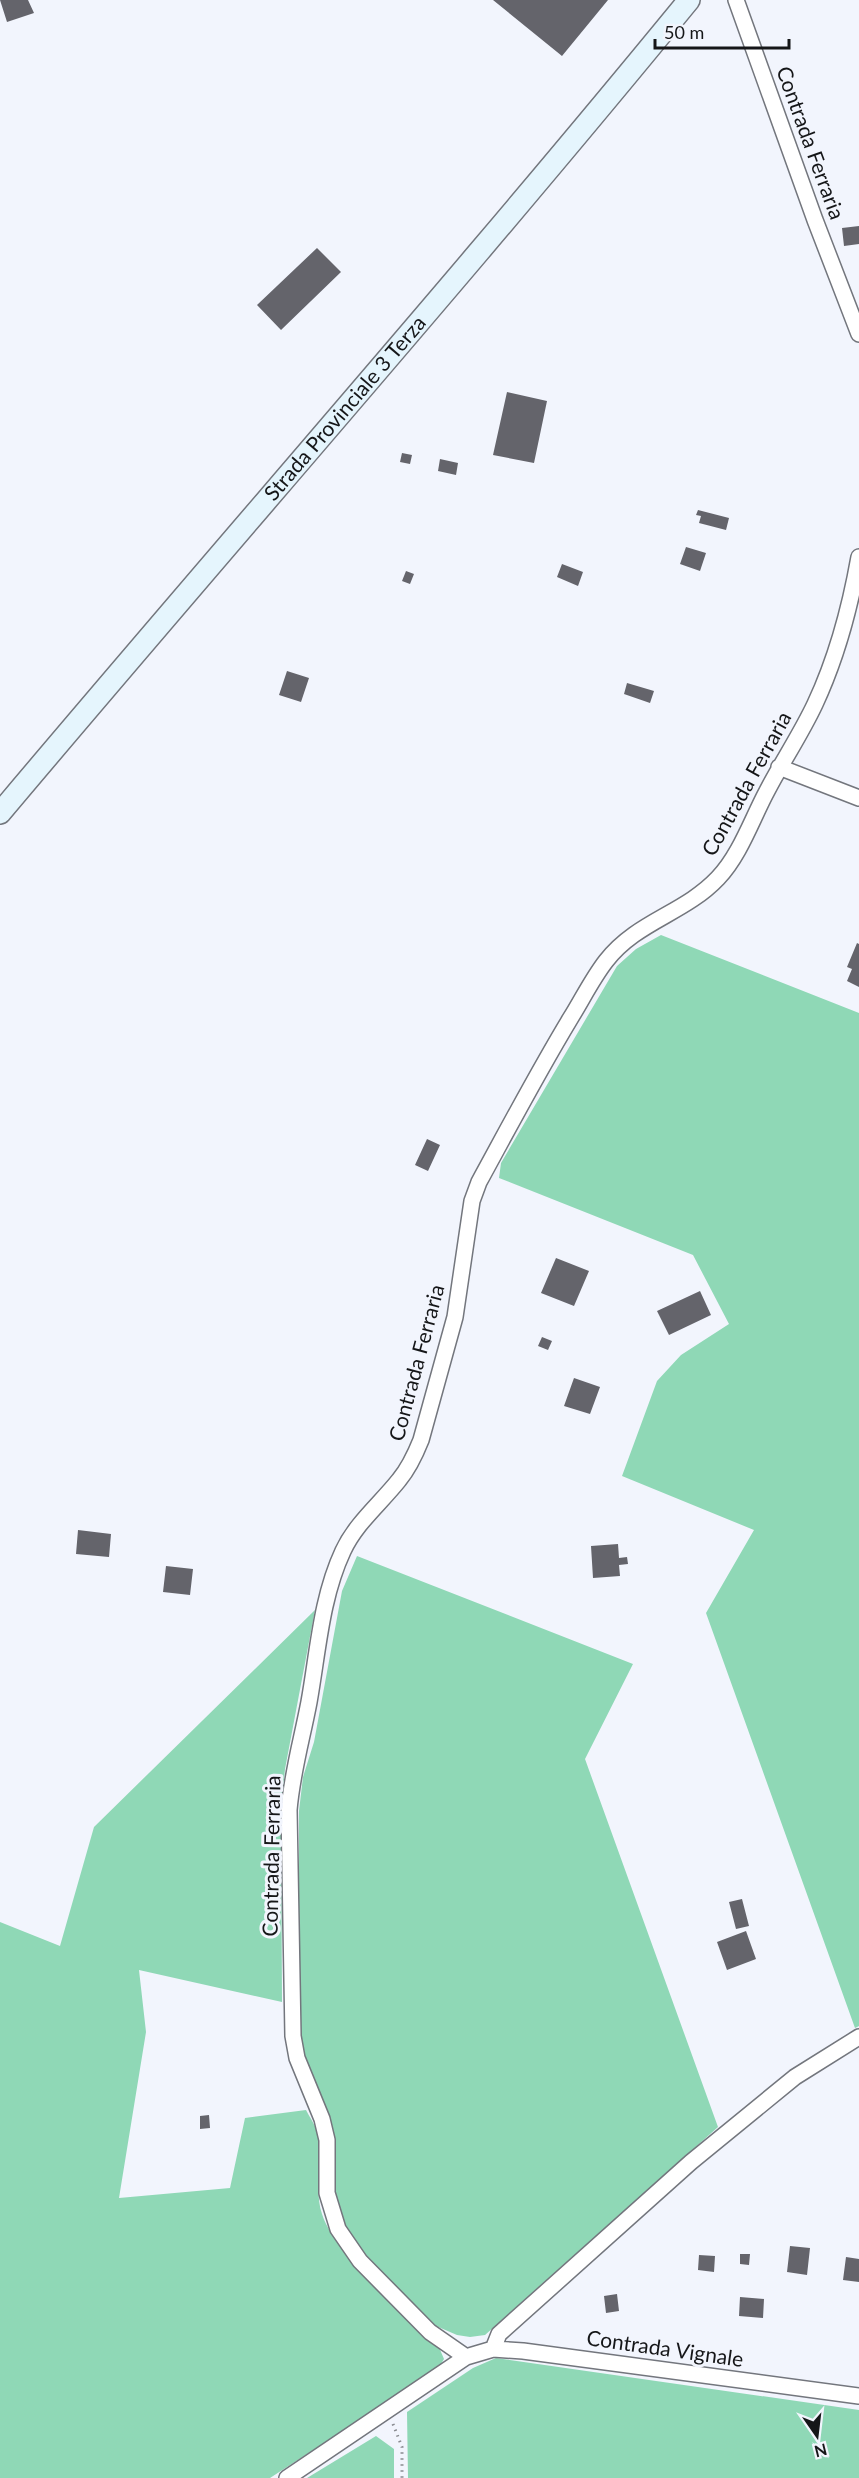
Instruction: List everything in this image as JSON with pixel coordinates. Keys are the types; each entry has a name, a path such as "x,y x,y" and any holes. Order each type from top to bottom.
{"street":[{"name":"Strada Provinciale 3 Terza","path":"0,813 216,557 434,306 689,0"},
{"name":"Contrada Ferraria","path":"736,0 815,220 859,334"},
{"name":"Contrada Ferraria","path":"466,2357 430,2332 360,2261 338,2229 327,2193 327,2140 322,2120 297,2058 293,2027 289,1810 292,1776 308,1705 326,1598 343,1551 356,1529 399,1480 413,1460 421,1440 455,1317 472,1202 479,1182 536,1078 605,963 619,945 635,932 680,908 719,878 734,855 779,767 814,706 831,667 851,598 859,557"},
{"path":"779,767 859,798"},
{"path":"493,2349 499,2334 691,2162 795,2077 859,2037"},
{"name":"Contrada Vignale","path":"287,2478 388,2412 466,2357 493,2349 523,2350 859,2396"}],"path":[{"path":"388,2412 402,2447 402,2478"}],"green space":[{"path":"661,935 859,1013 859,2026 855,2028 706,1613 754,1530 622,1476 657,1381 681,1355 729,1324 693,1255 499,1178 501,1163 617,966 636,949"},
{"path":"357,1556 633,1664 585,1759 718,2127 485,2335 470,2337 457,2335 429,2323 366,2255 347,2230 333,2192 335,2138 303,2057 299,2037 299,1811 303,1777 314,1742 342,1591"},
{"path":"315,1610 285,1769 281,1809 282,2002 139,1970 146,2032 119,2198 230,2188 245,2118 306,2110 316,2128 319,2141 320,2204 329,2230 373,2283 438,2345 444,2359 438,2369 270,2478 0,2478 0,1922 60,1946 94,1827"},
{"path":"496,2358 859,2410 859,2478 408,2478 407,2412 473,2368"},
{"path":"376,2436 394,2449 394,2478 307,2478"}],"building":[{"path":"0,0 28,0 34,13 7,22"},
{"path":"493,0 608,0 562,56"},
{"path":"859,226 859,244 844,246 842,228"},
{"path":"317,248 341,272 281,330 257,305"},
{"path":"507,392 547,401 534,463 493,455"},
{"path":"402,453 412,455 410,464 400,462"},
{"path":"440,459 458,463 456,475 438,471"},
{"path":"698,510 729,518 726,530 699,523 701,516 696,515"},
{"path":"686,547 706,553 700,571 680,564"},
{"path":"562,564 583,572 578,586 557,577"},
{"path":"406,571 414,574 410,584 402,581"},
{"path":"287,671 309,678 301,702 279,695"},
{"path":"627,683 654,691 650,703 624,694"},
{"path":"857,943 859,944 859,987 847,981 852,969 847,967"},
{"path":"427,1139 440,1145 428,1171 415,1165"},
{"path":"556,1258 589,1271 574,1306 541,1293"},
{"path":"700,1291 711,1315 669,1335 657,1311"},
{"path":"542,1337 552,1341 548,1350 538,1346"},
{"path":"574,1378 600,1387 590,1414 564,1406"},
{"path":"78,1530 111,1534 109,1557 76,1554"},
{"path":"618,1544 619,1558 627,1557 628,1564 619,1565 620,1576 593,1578 591,1546"},
{"path":"166,1566 193,1569 190,1595 163,1592"},
{"path":"742,1899 749,1926 736,1929 729,1902"},
{"path":"746,1931 756,1959 727,1970 717,1942"},
{"path":"209,2115 210,2128 200,2129 200,2116"},
{"path":"790,2246 810,2248 807,2275 787,2272"},
{"path":"740,2254 750,2254 749,2265 740,2264"},
{"path":"699,2255 715,2256 714,2272 698,2270"},
{"path":"846,2257 859,2259 859,2282 843,2280"},
{"path":"617,2294 619,2311 606,2313 604,2296"},
{"path":"740,2297 764,2299 763,2318 739,2316"}]}
